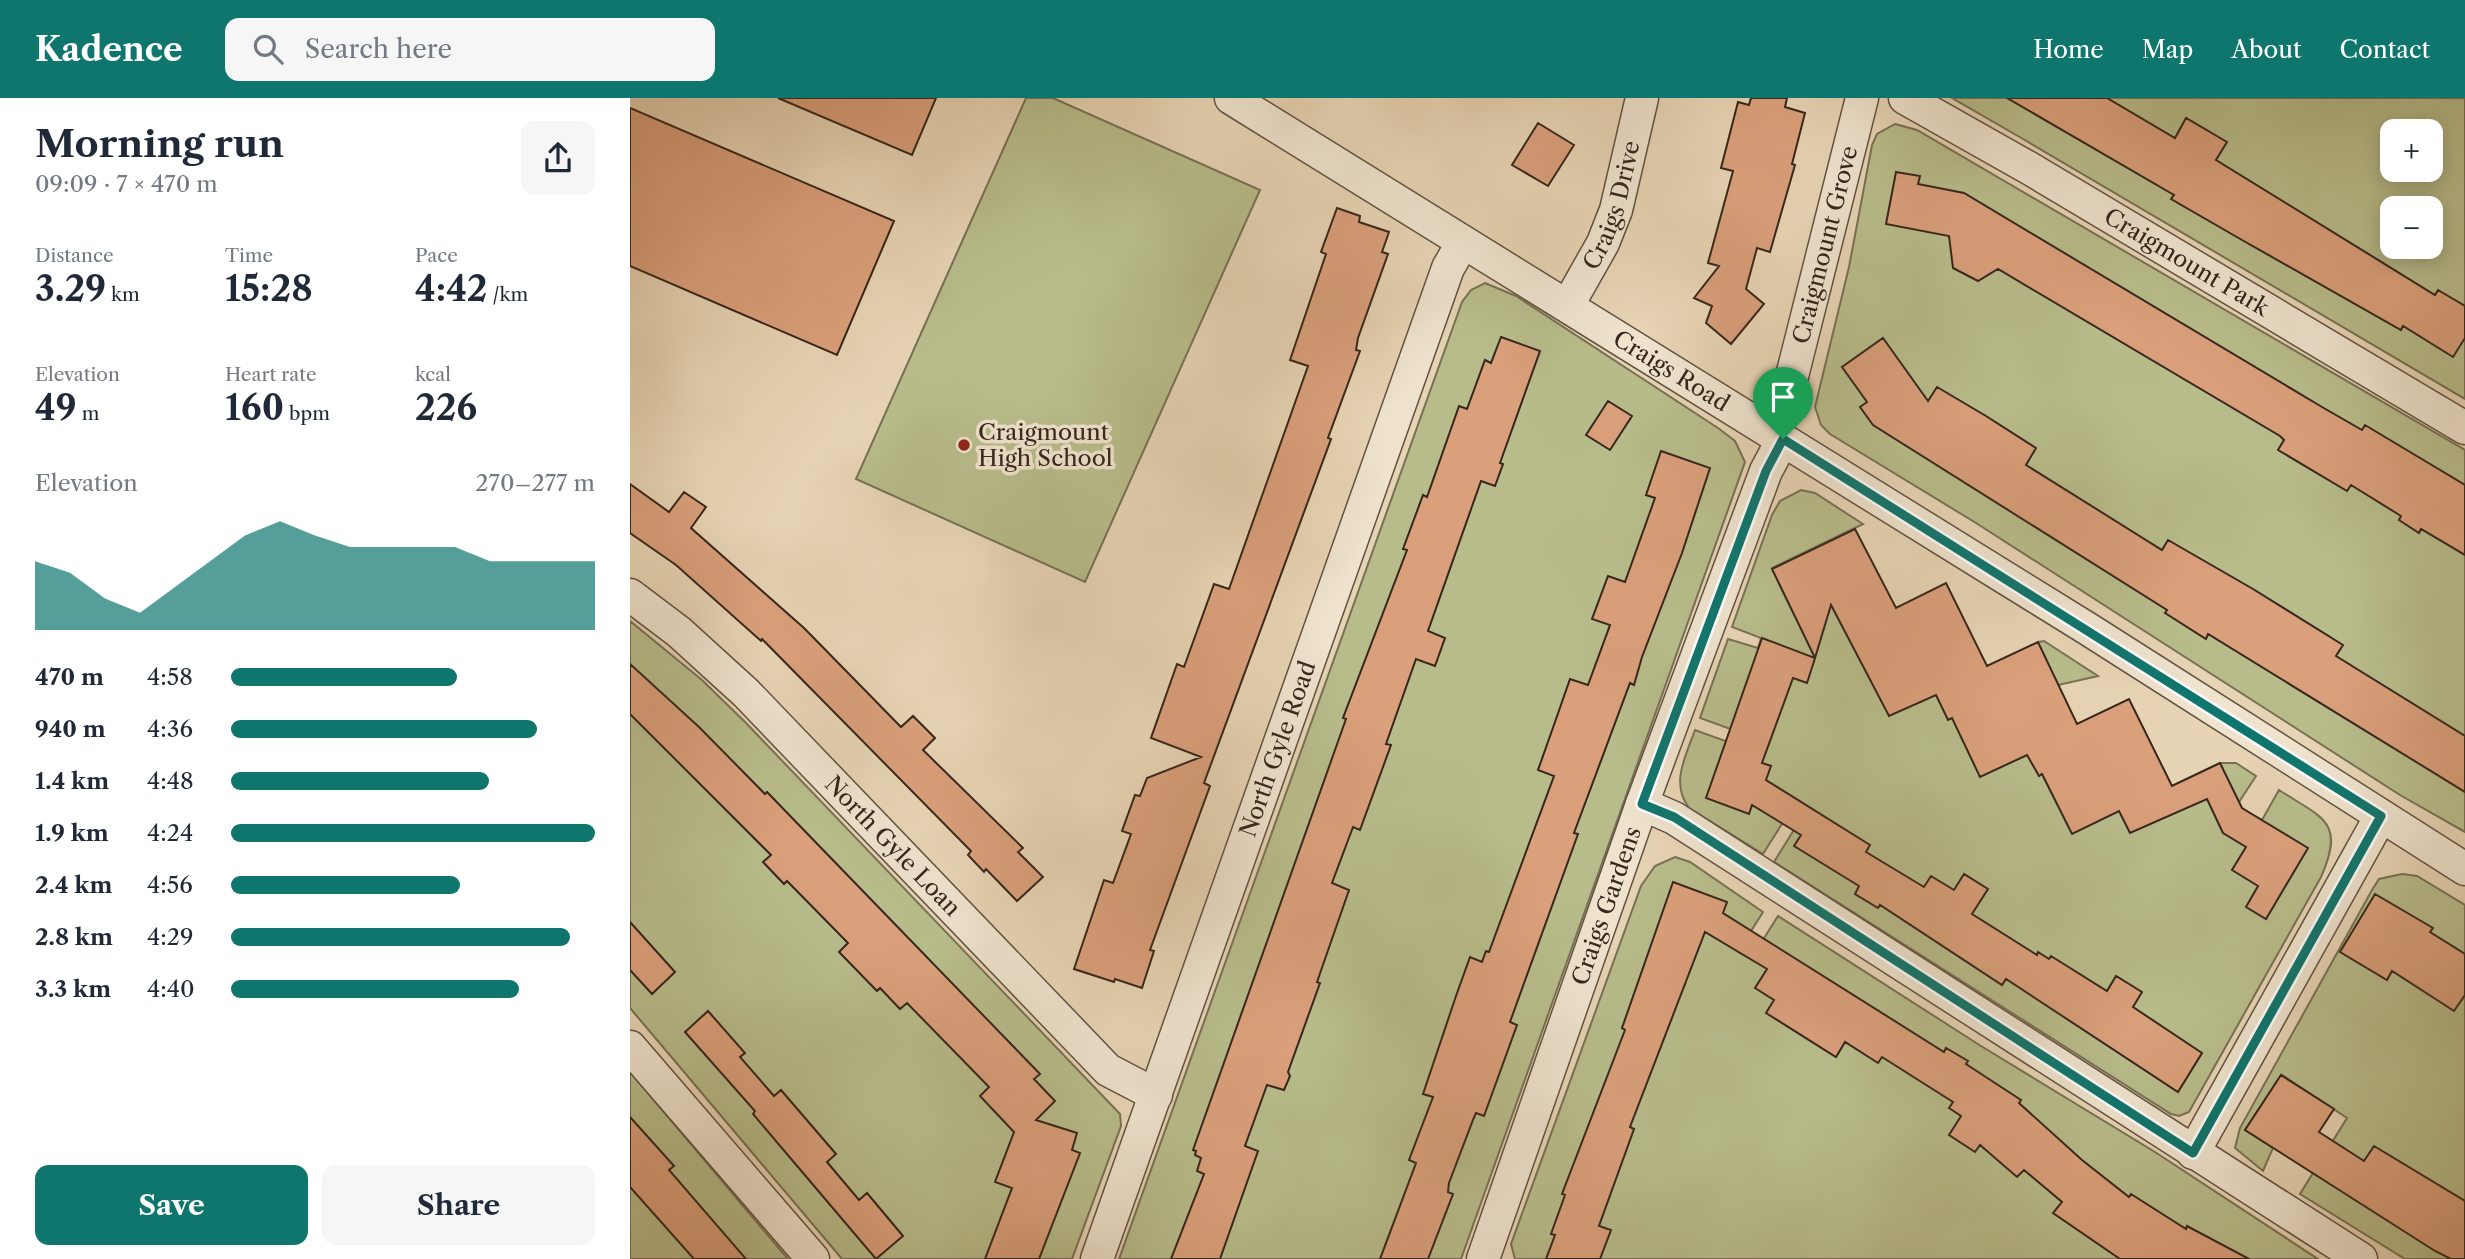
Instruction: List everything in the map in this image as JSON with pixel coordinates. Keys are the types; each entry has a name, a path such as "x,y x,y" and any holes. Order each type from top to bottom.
{"street":[{"name":"Craigs Road","path":"1231,98 1775,434 2465,869"},
{"name":"Craigs Drive","path":"1568,305 1603,243 1616,210 1642,98"},
{"name":"Craigmount Grove","path":"1775,434 1863,98"},
{"name":"Craigmount Park","path":"1905,98 1994,148 2465,428"},
{"name":"North Gyle Road","path":"1097,1259 1448,268 1463,242"},
{"name":"Craigs Gardens","path":"1483,1259 1642,804 1766,471 1775,434"},
{"name":"North Gyle Loan","path":"630,595 679,632 746,693 1108,1070 1156,1095"},
{"path":"1642,804 1674,817 2361,1259"},
{"path":"2193,1153 2381,816"},
{"path":"630,1047 813,1259"}],"green space":[{"path":"1026,98 1053,98 1260,190 1085,582 856,479"},
{"path":"1952,98 2465,98 2465,399 2023,139"},
{"path":"1895,124 1917,130 2465,450 2465,832 2400,795 1976,523 1830,434 1821,425 1815,407 1849,267 1872,145 1877,134"},
{"path":"1485,283 1516,296 1718,428 1735,441 1745,462 1461,1259 1119,1259 1462,302 1471,290"},
{"path":"1801,490 1815,493 1863,524 1772,568 1783,592 1842,564 1978,700 2038,642 2044,641 2098,676 2058,685 2047,724 2149,797 2220,763 2236,763 2256,776 2239,802 2243,811 2262,820 2279,790 2326,823 2331,844 2321,877 2189,1112 2179,1116 2171,1114 1774,862 1808,807 1797,800 1763,854 1689,808 1683,799 1681,769 1695,730 1764,755 1769,743 1700,718 1728,639 1758,648 1761,638 1732,627 1772,515 1780,501"},
{"path":"630,621 702,680 746,723 1120,1114 1121,1126 1072,1259 842,1259 630,1008"},
{"path":"1675,857 1690,862 1763,912 1738,952 1751,959 1778,916 1981,1046 2155,1152 2318,1259 1515,1259 1511,1244 1641,886 1655,866"},
{"path":"2402,874 2417,876 2465,905 2465,1259 2405,1259 2300,1194 2347,1118 2282,1075 2245,1130 2273,1148 2263,1171 2235,1148 2240,1128 2372,890 2379,879"},
{"path":"630,1072 788,1259 630,1259"}],"building":[{"path":"778,98 936,98 912,155"},
{"path":"1751,98 1787,98 1785,107 1805,113 1792,164 1795,165 1770,252 1757,248 1746,289 1764,304 1731,344 1706,323 1712,306 1694,298 1719,266 1708,263 1733,171 1721,168 1738,102 1749,105"},
{"path":"2007,98 2107,98 2175,138 2186,118 2227,142 2216,160 2435,295 2438,290 2465,306 2465,338 2453,357 2403,326 2401,330 2171,199 2174,195"},
{"path":"630,108 894,221 837,355 630,266"},
{"path":"1538,123 1574,145 1548,186 1512,165"},
{"path":"1896,172 1920,176 1918,184 1964,193 2322,407 2362,430 2365,425 2465,485 2465,555 2421,529 2419,533 2399,520 2401,516 2351,485 2347,491 2278,450 2284,440 2280,436 1998,269 1978,281 1953,268 1949,236 1886,224"},
{"path":"1337,208 1360,216 1359,222 1389,232 1382,252 1388,254 1358,338 1356,350 1360,351 1328,438 1331,439 1204,783 1210,786 1150,950 1154,951 1142,988 1115,979 1114,982 1074,969 1104,880 1113,883 1131,834 1122,831 1135,795 1140,796 1147,778 1201,757 1151,738 1177,664 1184,667 1214,584 1229,589 1308,366 1290,360 1326,254 1321,252"},
{"path":"1501,337 1540,351 1500,463 1503,464 1495,486 1481,481 1428,631 1445,638 1435,666 1416,659 1386,744 1391,745 1360,830 1353,827 1332,883 1349,890 1288,1072 1290,1076 1284,1090 1267,1085 1245,1146 1258,1151 1220,1259 1171,1259 1204,1174 1197,1171 1201,1158 1195,1155 1196,1151 1193,1150 1346,719 1343,718 1407,550 1403,549 1423,495 1427,497 1459,406 1467,409 1485,360 1491,363"},
{"path":"1883,338 1928,401 1937,387 1986,416 2036,448 2026,465 2162,550 2168,540 2253,589 2343,645 2336,656 2465,736 2465,792 2208,634 2206,639 2165,613 2167,610 1873,425 1860,407 1867,402 1842,367"},
{"path":"1608,401 1632,416 1610,450 1586,435"},
{"path":"1661,451 1710,468 1682,553 1634,685 1630,683 1574,833 1578,834 1510,1022 1517,1025 1484,1116 1476,1113 1449,1183 1448,1192 1453,1194 1428,1259 1380,1259 1416,1163 1409,1160 1433,1097 1423,1094 1456,996 1470,957 1482,962 1486,951 1489,952 1554,776 1538,770 1570,679 1588,685 1610,625 1592,619 1608,576 1625,582 1655,498 1646,495"},
{"path":"630,484 669,512 684,492 706,507 691,528 804,628 901,727 913,716 935,738 923,750 1023,848 1018,852 1043,877 1017,901 986,869 984,872 968,855 971,851 762,639 761,641 676,565 630,533"},
{"path":"1855,529 1896,608 1946,583 1987,666 2038,642 2077,724 2129,699 2172,786 2220,763 2242,808 2308,848 2266,919 2246,907 2258,886 2232,870 2246,847 2223,833 2207,799 2130,833 2119,811 2072,834 2042,774 2039,776 2027,755 1980,777 1952,718 1948,720 1936,695 1889,716 1831,605 1815,658 1772,569"},
{"path":"1762,638 1815,658 1807,683 1793,678 1762,763 1771,766 1766,780 1870,845 1866,852 1924,887 1931,876 1954,890 1964,874 1988,889 1972,914 2037,955 2038,952 2049,959 2051,956 2107,991 2116,976 2142,992 2133,1007 2202,1053 2178,1092 2006,979 2002,985 1880,905 1878,908 1855,894 1859,886 1794,846 1801,835 1752,805 1749,814 1706,798"},
{"path":"630,664 699,727 765,794 767,792 1040,1074 1034,1079 1055,1101 1036,1120 1077,1133 1072,1150 1080,1153 1039,1259 985,1259 1012,1188 995,1182 1014,1132 980,1096 989,1087 907,1003 900,1009 880,988 877,991 839,952 848,943 787,881 784,884 763,862 771,855 630,714"},
{"path":"1673,882 1727,902 1723,913 1944,1052 1946,1048 1968,1061 1966,1064 2021,1100 2019,1103 2082,1160 2129,1197 2131,1194 2186,1229 2187,1226 2249,1259 2120,1259 2053,1213 2062,1202 2024,1170 2017,1177 1980,1145 1975,1152 1949,1135 1961,1116 1949,1108 1953,1102 1882,1057 1878,1063 1845,1042 1836,1057 1766,1013 1774,1000 1755,988 1767,969 1705,932 1630,1127 1634,1129 1599,1226 1611,1230 1600,1259 1546,1259 1555,1235 1551,1234 1565,1195 1562,1194 1625,1030 1622,1028"},
{"path":"2375,894 2433,928 2430,932 2465,954 2465,995 2454,1011 2392,971 2387,980 2340,952"},
{"path":"630,922 675,972 652,994 630,970"},
{"path":"708,1011 745,1053 740,1057 774,1096 781,1090 836,1154 827,1162 859,1200 867,1193 903,1236 876,1259 753,1114 755,1111 685,1032"},
{"path":"2281,1075 2334,1109 2319,1132 2364,1161 2374,1146 2465,1201 2465,1259 2451,1259 2435,1251 2245,1130"},
{"path":"630,1117 674,1166 669,1170 746,1259 694,1259 630,1187"}],"place":[{"name":"Craigmount High School","path":"964,445"}],"route":[{"path":"1783,439 2381,816 2210,1127 2193,1153 1674,817 1642,804 1766,471 1783,439"}]}
